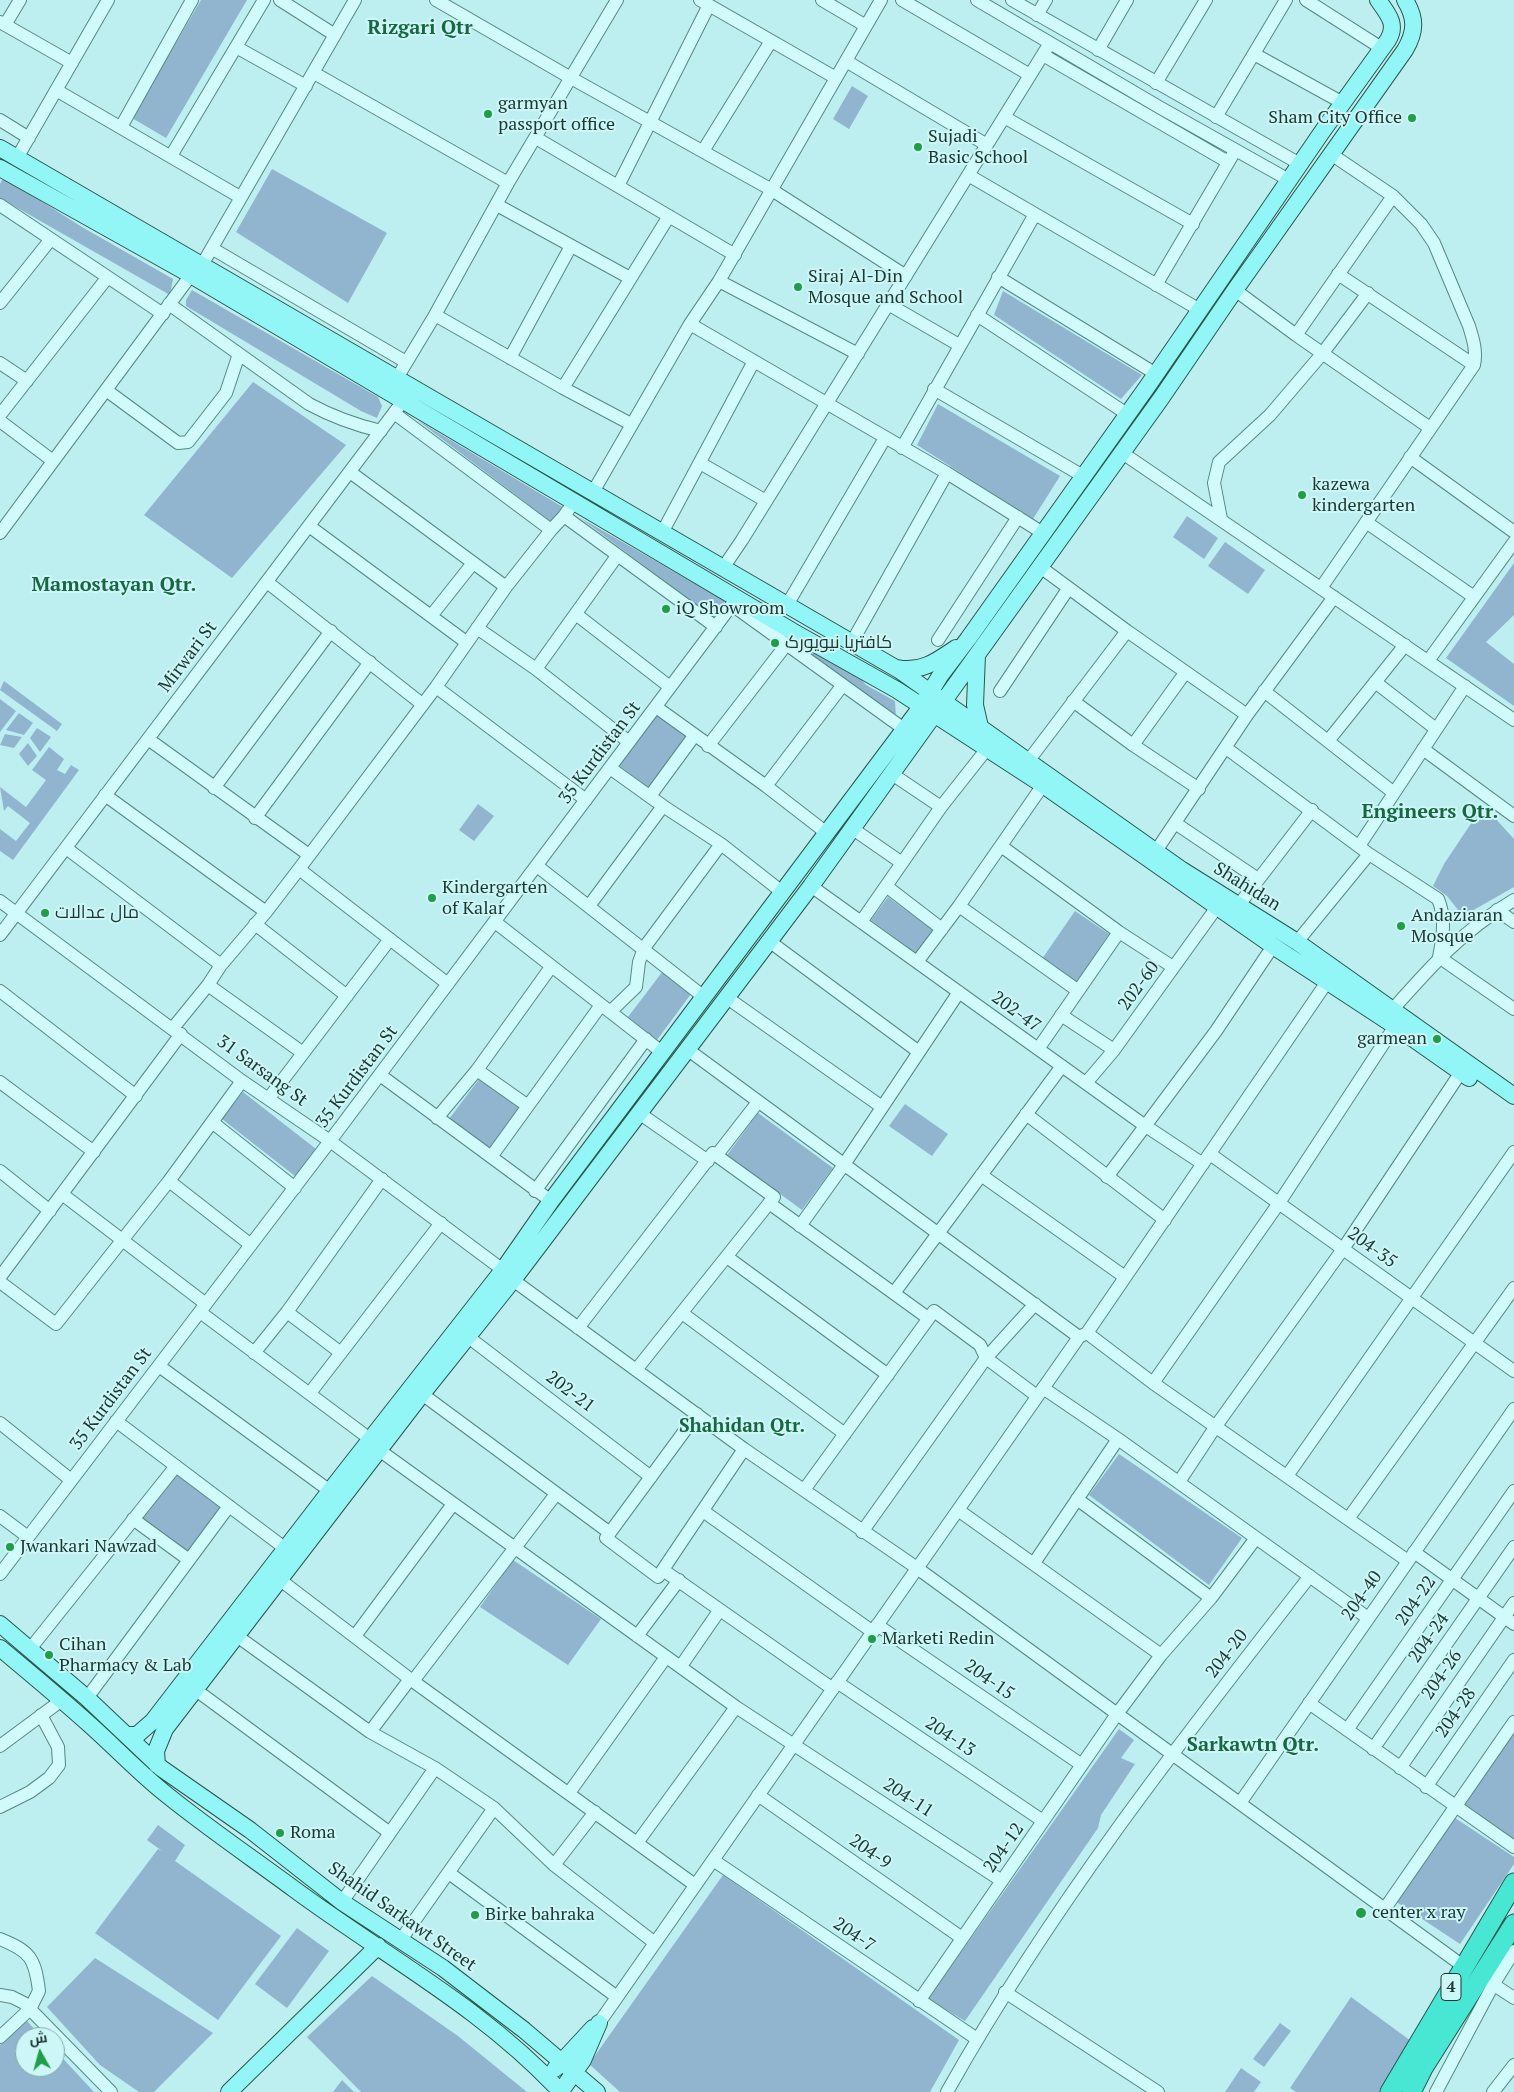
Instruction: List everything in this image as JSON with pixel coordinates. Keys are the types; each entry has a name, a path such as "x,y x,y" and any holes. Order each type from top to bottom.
{"highway":[{"name":"4","path":"1390,2092 1463,1966 1514,1883"},
{"name":"4","path":"1410,2092 1423,2068 1487,1981 1514,1924"}],"main road":[{"path":"939,709 940,676 1152,380 1324,128 1383,49 1392,34 1393,25 1390,16 1378,0"},
{"path":"157,1765 156,1751 159,1725 286,1549 330,1491 422,1394 467,1336 508,1275 551,1202 645,1091 687,1049 811,886 892,774 923,727 939,709 1039,566 1162,397 1412,38 1413,15 1405,0"},
{"path":"1324,128 1332,129 1341,140"},
{"path":"0,148 283,322 313,339 397,378 896,668 986,750 1180,875 1217,907 1395,1026 1514,1109"},
{"path":"1,171 197,270"},
{"path":"313,339 399,407 574,502 735,602 897,690 939,709"},
{"path":"1152,380 1150,392 1155,396 1162,397"},
{"path":"896,668 911,670 925,667 968,639"},
{"path":"977,654 975,705 980,727"},
{"path":"128,1735 138,1735 159,1725 196,1690 280,1579 374,1444 639,1113 645,1091 663,1053 904,729 939,709"},
{"name":"Shahidan","path":"939,709 980,727 1156,851 1180,875 1238,906 1296,942 1514,1096"},
{"name":"Shahid Sarkawt Street","path":"0,1624 87,1698 128,1735 157,1765 250,1830 342,1902 450,1973 562,2061 597,2092"},
{"name":"Shahid Sarkawt Street","path":"0,1648 62,1700 166,1795 296,1890 471,2011 548,2078 561,2092"},
{"path":"229,2092 378,1946"},
{"path":"548,2078 599,2023"},
{"path":"561,2092 589,2048 599,2023"}],"street":[{"path":"20,0 3,24 72,63"},
{"path":"17,158 108,0"},
{"path":"121,127 192,0"},
{"path":"171,156 264,0"},
{"path":"280,0 335,34"},
{"path":"0,533 4,519 53,461 213,249 240,197 355,0"},
{"path":"436,0 772,190 906,276"},
{"path":"397,378 435,315 508,183 617,0"},
{"path":"822,0 866,26"},
{"path":"593,492 690,324 720,281 881,0"},
{"path":"902,0 1030,75"},
{"path":"977,0 1289,180"},
{"path":"1001,14 1010,0 1300,164"},
{"path":"1037,14 1046,0"},
{"path":"1098,50 1127,0"},
{"path":"1156,83 1206,0"},
{"path":"1216,117 1286,0"},
{"path":"1306,0 1383,49"},
{"path":"618,186 650,122 704,3 836,78"},
{"path":"703,151 771,41"},
{"path":"723,568 1050,43"},
{"path":"236,47 306,86"},
{"path":"1254,54 1343,103"},
{"path":"1043,55 1228,162"},
{"path":"846,60 987,145"},
{"path":"314,73 508,183"},
{"path":"56,90 240,197"},
{"path":"1004,117 1193,224"},
{"path":"0,120 29,138"},
{"path":"536,138 735,255"},
{"path":"1156,285 1235,150"},
{"path":"1321,588 1474,365 1476,356 1474,341 1434,243 1421,224 1393,196 1331,154"},
{"path":"968,175 1200,310"},
{"path":"1296,335 1393,196"},
{"path":"0,205 107,278 166,309 239,354 309,404 356,425 381,431"},
{"path":"497,205 630,278"},
{"path":"902,448 1035,214"},
{"path":"563,388 669,216"},
{"path":"0,303 52,239"},
{"path":"510,358 571,246"},
{"path":"213,249 406,362"},
{"path":"1338,274 1474,365"},
{"path":"998,277 1152,380"},
{"path":"0,415 107,278"},
{"path":"720,281 858,354"},
{"path":"1235,290 1322,354 1430,428"},
{"path":"1220,519 1214,483 1219,462 1270,415 1322,354 1368,293"},
{"path":"888,304 959,345"},
{"path":"435,315 563,388 631,424"},
{"path":"977,315 1127,414"},
{"path":"690,324 947,473 1043,532"},
{"path":"106,390 178,443 185,443 188,442 226,393 239,354"},
{"path":"663,531 754,361"},
{"path":"0,364 27,381"},
{"path":"934,389 1083,476"},
{"path":"399,407 551,530"},
{"name":"Mirwari St","path":"0,935 399,407"},
{"path":"0,421 53,461"},
{"path":"787,606 885,438"},
{"path":"1121,452 1514,720"},
{"path":"1410,457 1514,532"},
{"path":"700,463 766,501"},
{"path":"350,472 506,588"},
{"path":"852,642 947,473"},
{"path":"0,1277 4,1262 50,1211 136,1096 221,965 266,912 299,869 436,687 506,588 574,502"},
{"path":"564,516 716,627"},
{"path":"938,640 1018,517"},
{"path":"1366,522 1474,597"},
{"path":"309,526 466,642"},
{"path":"1428,661 1514,542"},
{"path":"536,669 617,556"},
{"path":"431,616 473,562"},
{"path":"1039,566 1185,673 1247,715"},
{"path":"267,582 422,704"},
{"path":"1000,691 1068,589"},
{"path":"1156,851 1199,790 1247,715 1334,597"},
{"path":"735,602 786,645 904,729"},
{"name":"35 Kurdistan St","path":"0,1574 295,1188 735,602"},
{"path":"577,614 670,687"},
{"path":"477,628 536,669 629,742"},
{"path":"214,788 331,631"},
{"path":"1029,760 1127,631"},
{"path":"708,746 786,645"},
{"path":"1328,741 1405,645"},
{"path":"255,818 370,662"},
{"path":"1133,745 1185,673"},
{"path":"1375,682 1436,729"},
{"path":"766,786 842,686"},
{"path":"1359,846 1465,686"},
{"path":"436,687 586,800"},
{"path":"1264,691 1394,793"},
{"path":"1073,701 1199,790"},
{"path":"656,707 766,786 826,834"},
{"path":"650,796 694,736"},
{"path":"148,739 255,818 309,855"},
{"path":"1226,748 1369,854 1438,899 1443,910 1444,924 1440,957"},
{"path":"1423,749 1514,816"},
{"path":"861,922 941,807 986,750"},
{"path":"610,768 721,844 782,892"},
{"path":"892,774 941,807"},
{"path":"917,962 959,906 1043,785"},
{"path":"106,796 266,912"},
{"path":"589,906 663,806"},
{"path":"1238,906 1312,810"},
{"path":"1175,823 1258,879"},
{"path":"853,829 902,863"},
{"path":"491,1157 528,1106 606,1008 636,987 639,962 644,948 721,844"},
{"path":"1001,846 1119,932 1173,967"},
{"path":"66,848 221,965"},
{"path":"1296,942 1369,854"},
{"path":"537,866 644,948 704,997"},
{"path":"299,869 448,984"},
{"name":"202-47","path":"811,886 1144,1125 1206,1159"},
{"path":"886,886 942,929"},
{"path":"1393,1009 1440,957 1472,928 1514,900"},
{"name":"31 Sarsang St","path":"0,901 242,1081 330,1141 442,1223 578,1328 744,1449 862,1532 917,1568 1386,1907 1463,1966"},
{"path":"959,906 1077,990"},
{"name":"202-60","path":"1086,1083 1114,1050 1217,907"},
{"path":"1497,910 1514,922"},
{"path":"495,922 663,1053"},
{"path":"255,924 347,996"},
{"path":"1038,1048 1119,932"},
{"path":"269,1098 390,939"},
{"path":"769,941 919,1052"},
{"path":"1107,1177 1216,1030 1273,946"},
{"path":"1440,957 1514,1009"},
{"path":"438,1118 477,1070 552,967"},
{"path":"599,2023 1040,1392 1125,1277 1327,982"},
{"path":"208,984 302,1053"},
{"path":"0,991 136,1096"},
{"path":"800,1226 844,1166 959,992"},
{"path":"726,997 882,1107"},
{"path":"1061,1015 1114,1050"},
{"path":"1153,1383 1279,1203 1395,1026"},
{"path":"536,1191 646,1039"},
{"path":"687,1049 844,1166 1035,1304 1216,1426 1348,1519 1452,1580 1509,1620"},
{"path":"894,1293 1062,1066"},
{"path":"477,1070 528,1106"},
{"path":"1179,1482 1216,1426 1343,1249 1461,1072"},
{"path":"380,1075 551,1202"},
{"path":"0,1282 56,1324 122,1238 169,1181 242,1081"},
{"path":"0,1082 94,1152"},
{"path":"578,1328 758,1102"},
{"path":"636,1370 774,1197 639,1113"},
{"path":"1026,1114 1164,1220"},
{"path":"212,1122 295,1188"},
{"path":"1287,1476 1514,1152"},
{"name":"204-35","path":"1206,1159 1279,1203 1514,1371"},
{"path":"0,1171 50,1211"},
{"path":"981,1176 1125,1277"},
{"path":"254,1353 287,1312 382,1179"},
{"path":"169,1181 251,1245"},
{"name":"204-11","path":"62,1194 122,1238 254,1353 310,1393 453,1504 736,1706 1002,1881"},
{"path":"769,1203 928,1318"},
{"path":"310,1393 442,1223"},
{"path":"727,1257 888,1374"},
{"path":"1348,1519 1514,1288"},
{"path":"862,1532 986,1358 1035,1304"},
{"path":"804,1490 934,1310 980,1345 986,1358 1118,1439 1368,1618"},
{"path":"287,1312 341,1354"},
{"path":"682,1313 845,1434"},
{"name":"202-21","path":"467,1336 651,1477"},
{"path":"159,1366 330,1491"},
{"path":"422,1394 610,1533"},
{"name":"204-40","path":"1240,1802 1514,1409"},
{"path":"697,1414 606,1538 658,1577 744,1449"},
{"path":"116,1421 286,1549"},
{"path":"0,1423 72,1480"},
{"path":"1034,1563 1118,1439"},
{"path":"30,1649 176,1466"},
{"name":"204-22","path":"1347,1730 1514,1491"},
{"path":"370,1732 556,1494"},
{"path":"1077,1499 1211,1598"},
{"path":"355,1636 453,1504"},
{"path":"87,1698 229,1506"},
{"path":"958,1510 1161,1655"},
{"name":"204-15","path":"703,1511 1082,1765"},
{"path":"0,1516 28,1537"},
{"path":"133,1519 189,1560"},
{"name":"204-12","path":"919,2001 1117,1714 1161,1655 1211,1598 1256,1538"},
{"name":"204-24","path":"1373,1749 1514,1547"},
{"name":"204-13","path":"663,1570 719,1611 1043,1821"},
{"name":"204-20","path":"947,2092 1005,1992 1078,1882 1172,1753 1310,1576"},
{"path":"280,1579 412,1680 695,1885"},
{"path":"637,1636 679,1580"},
{"name":"204-26","path":"1400,1768 1509,1620 1514,1603"},
{"path":"681,1666 719,1611"},
{"path":"237,1636 370,1732 435,1768 494,1808 554,1865 655,1943"},
{"path":"569,1793 666,1657"},
{"name":"204-28","path":"1426,1787 1514,1660"},
{"path":"196,1690 390,1833"},
{"path":"0,1746 62,1700"},
{"path":"1309,1703 1514,1847"},
{"path":"637,1842 736,1706"},
{"path":"0,1808 30,1792 49,1778 58,1765 58,1747 41,1715"},
{"path":"1386,1907 1514,1722"},
{"path":"342,1902 435,1768"},
{"name":"204-9","path":"758,1795 962,1938"},
{"path":"400,1941 494,1808"},
{"path":"554,1865 595,1812"},
{"name":"204-7","path":"713,1860 977,2039"},
{"path":"448,1873 617,1997"},
{"path":"0,1938 21,1947 33,1961 40,1991 30,2009 0,2037"},
{"path":"1436,2092 1487,1981 1514,1951"},
{"path":"1487,1981 1514,1998"},
{"path":"1005,1992 1144,2088 1158,2092"},
{"path":"0,1995 20,2001 30,2009 111,2092"},
{"path":"1493,2092 1514,2065"}],"shaded area":[{"path":"201,0 247,0 166,138 132,118"},
{"path":"852,86 868,96 849,129 833,119"},
{"path":"272,169 387,233 348,303 236,232"},
{"path":"6,179 82,227 173,279 170,295 0,198 0,184 2,180"},
{"path":"192,290 378,397 382,406 377,418 361,411 186,306 186,300"},
{"path":"1003,291 1142,375 1121,399 994,315"},
{"path":"253,382 346,445 232,578 144,515"},
{"path":"938,404 1060,476 1033,519 917,445"},
{"path":"417,420 566,509 554,524"},
{"path":"1187,516 1218,538 1204,559 1173,537"},
{"path":"579,517 725,601 714,618"},
{"path":"1225,542 1265,570 1248,594 1208,566"},
{"path":"1514,563 1514,615 1486,642 1514,664 1514,706 1446,658"},
{"path":"781,634 857,674 866,685 895,701 896,718"},
{"path":"4,681 62,724 57,731 0,690"},
{"path":"0,699 16,711 0,732"},
{"path":"19,713 33,723 24,735 6,730"},
{"path":"657,714 696,743 658,795 618,765"},
{"path":"37,728 51,737 40,752 30,738"},
{"path":"5,734 22,737 14,748 0,745"},
{"path":"28,743 37,756 28,766 19,754"},
{"path":"49,747 64,759 57,770 65,774 71,765 79,770 13,860 0,851 0,829 16,841 30,823 8,806 4,811 0,787 26,807 46,780 32,770"},
{"path":"478,804 494,816 474,841 459,830"},
{"path":"1478,813 1494,817 1514,839 1514,887 1463,916 1447,896 1433,886 1444,864"},
{"path":"888,897 933,930 916,953 871,920"},
{"path":"1075,911 1109,934 1076,983 1042,959"},
{"path":"663,971 691,994 657,1040 628,1017"},
{"path":"480,1078 521,1108 490,1150 449,1119"},
{"path":"243,1092 316,1149 295,1176 222,1119"},
{"path":"905,1104 948,1134 932,1156 889,1126"},
{"path":"758,1113 833,1168 802,1210 727,1155"},
{"path":"1119,1454 1242,1538 1209,1585 1089,1495"},
{"path":"175,1473 221,1507 187,1552 141,1519"},
{"path":"513,1560 601,1619 568,1665 480,1607"},
{"path":"1119,1729 1134,1740 1121,1758 1135,1764 1101,1815 1098,1828 965,2021 928,1999"},
{"path":"1514,1729 1514,1841 1461,1804"},
{"path":"1452,1816 1514,1857 1514,1864 1460,1944 1395,1901"},
{"path":"158,1825 185,1845 175,1861 281,1936 218,2020 95,1933 158,1849 162,1851 147,1840"},
{"path":"723,1875 959,2040 930,2092 620,2092 589,2064"},
{"path":"297,1928 329,1951 287,2008 255,1984"},
{"path":"95,1958 213,2033 154,2092 139,2092 100,2065 47,2007"},
{"path":"372,1976 458,2036 527,2092 361,2092 307,2037"},
{"path":"1351,1997 1411,2041 1380,2092 1296,2092 1290,2088"},
{"path":"26,2020 33,2027 19,2027"},
{"path":"1280,2023 1291,2031 1264,2067 1253,2059"},
{"path":"15,2031 15,2077 65,2077 65,2061 94,2092 0,2092 0,2045"},
{"path":"1241,2068 1261,2082 1254,2092 1225,2092"},
{"path":"342,2080 354,2092 333,2092"}],"place":[{"name":"garmyan passport office","path":"488,114"},
{"name":"Sham City Office","path":"1412,118"},
{"name":"Sujadi Basic School","path":"918,147"},
{"name":"Siraj Al-Din Mosque and School","path":"798,287"},
{"name":"kazewa kindergarten","path":"1302,495"},
{"name":"iQ Showroom","path":"666,609"},
{"name":"کافتریا نیویورک","path":"775,643"},
{"name":"Kindergarten of Kalar","path":"432,898"},
{"name":"مال عدالات","path":"45,913"},
{"name":"Andaziaran Mosque","path":"1401,926"},
{"name":"garmean","path":"1437,1039"},
{"name":"Jwankari Nawzad","path":"10,1547"},
{"name":"Marketi Redin","path":"872,1639"},
{"name":"Cihan Pharmacy & Lab","path":"49,1655"},
{"name":"Roma","path":"280,1833"},
{"name":"center x ray","path":"1361,1913"},
{"name":"Birke bahraka","path":"475,1915"}],"district":[{"name":"Rizgari Qtr","path":"420,28"},
{"name":"Mamostayan Qtr.","path":"114,585"},
{"name":"Engineers Qtr.","path":"1430,812"},
{"name":"Shahidan Qtr.","path":"742,1427"},
{"name":"Sarkawtn Qtr.","path":"1253,1745"}]}
